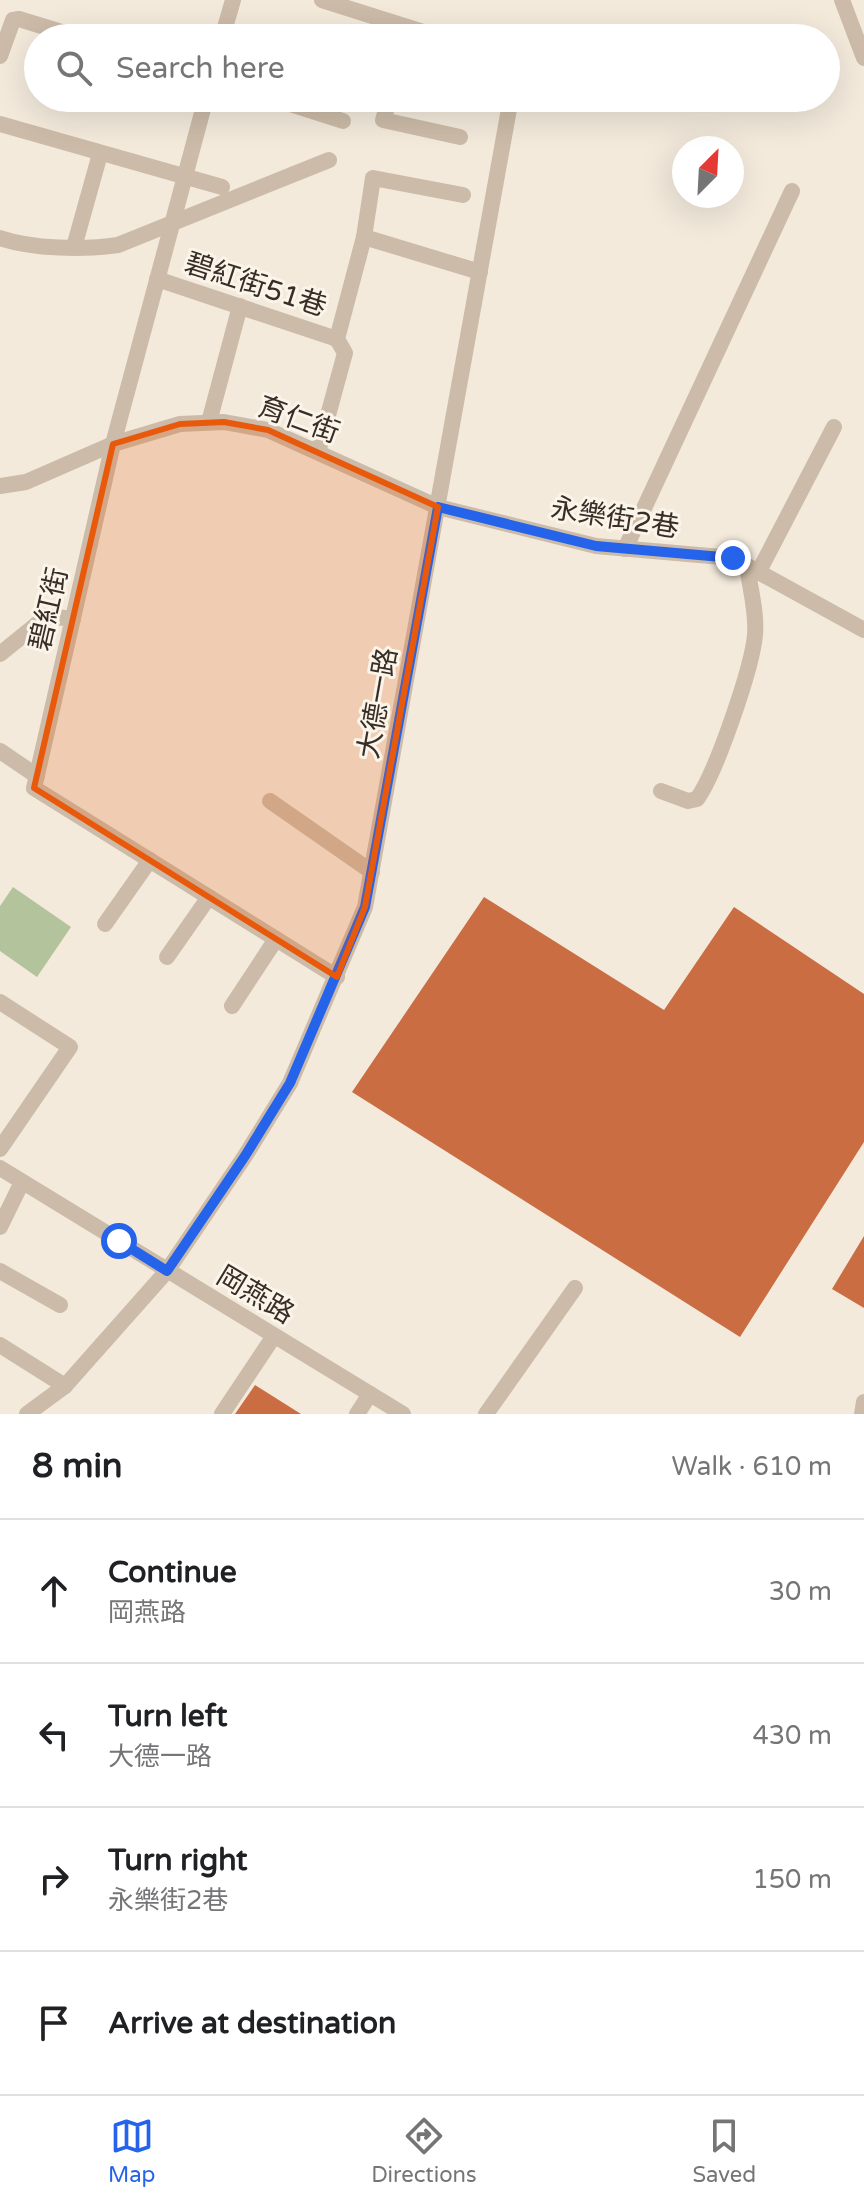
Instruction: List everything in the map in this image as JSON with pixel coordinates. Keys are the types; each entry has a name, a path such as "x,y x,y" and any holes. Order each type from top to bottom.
{"street":[{"path":"226,24 233,0"},
{"path":"322,0 389,24"},
{"path":"378,18 383,0"},
{"path":"842,0 864,58"},
{"path":"0,56 13,20 35,24"},
{"name":"碧紅街","path":"37,776 113,444 202,112"},
{"path":"315,112 343,121"},
{"path":"386,112 383,120 460,137"},
{"name":"大德一路","path":"27,1414 65,1386 167,1271 245,1156 290,1083 365,907 509,112"},
{"path":"0,124 222,187"},
{"path":"74,247 100,154"},
{"path":"0,238 14,243 74,247 118,245 329,160"},
{"path":"318,452 345,353 337,339 364,237 373,178 463,195"},
{"path":"625,549 792,191"},
{"path":"364,237 480,272"},
{"name":"碧紅街51巷","path":"157,279 337,339"},
{"path":"209,422 240,306"},
{"name":"育仁街","path":"0,486 26,482 113,444 180,424 224,422 268,430 438,507"},
{"path":"661,791 688,801 697,799 706,787 733,714 756,632 752,570 834,427"},
{"name":"永樂街2巷","path":"438,507 596,546 733,558 864,630"},
{"path":"0,654 47,616 73,619"},
{"path":"0,751 37,776 34,788 337,977"},
{"path":"270,801 372,872"},
{"path":"105,924 150,860"},
{"path":"167,957 209,897"},
{"path":"232,1006 276,939"},
{"path":"0,1002 70,1047 0,1149"},
{"name":"岡燕路","path":"0,1168 403,1414"},
{"path":"0,1227 22,1182"},
{"path":"0,1271 60,1305"},
{"path":"486,1414 575,1288"},
{"path":"222,1414 274,1336"},
{"path":"0,1345 65,1386"},
{"path":"357,1414 370,1394"},
{"path":"862,1414 864,1402"}],"highlighted area":[{"path":"224,422 268,430 438,507 365,907 337,977 34,788 113,444 180,424"}],"green space":[{"path":"13,887 71,927 37,977 0,951 0,906"}],"building":[{"path":"484,897 664,1010 734,907 864,994 864,1142 740,1337 352,1092"},
{"path":"864,1236 864,1308 832,1289"},
{"path":"255,1385 301,1414 235,1414"}],"route":[{"path":"119,1241 167,1271 290,1083 337,977 365,907 438,507 596,546 733,558"}]}
